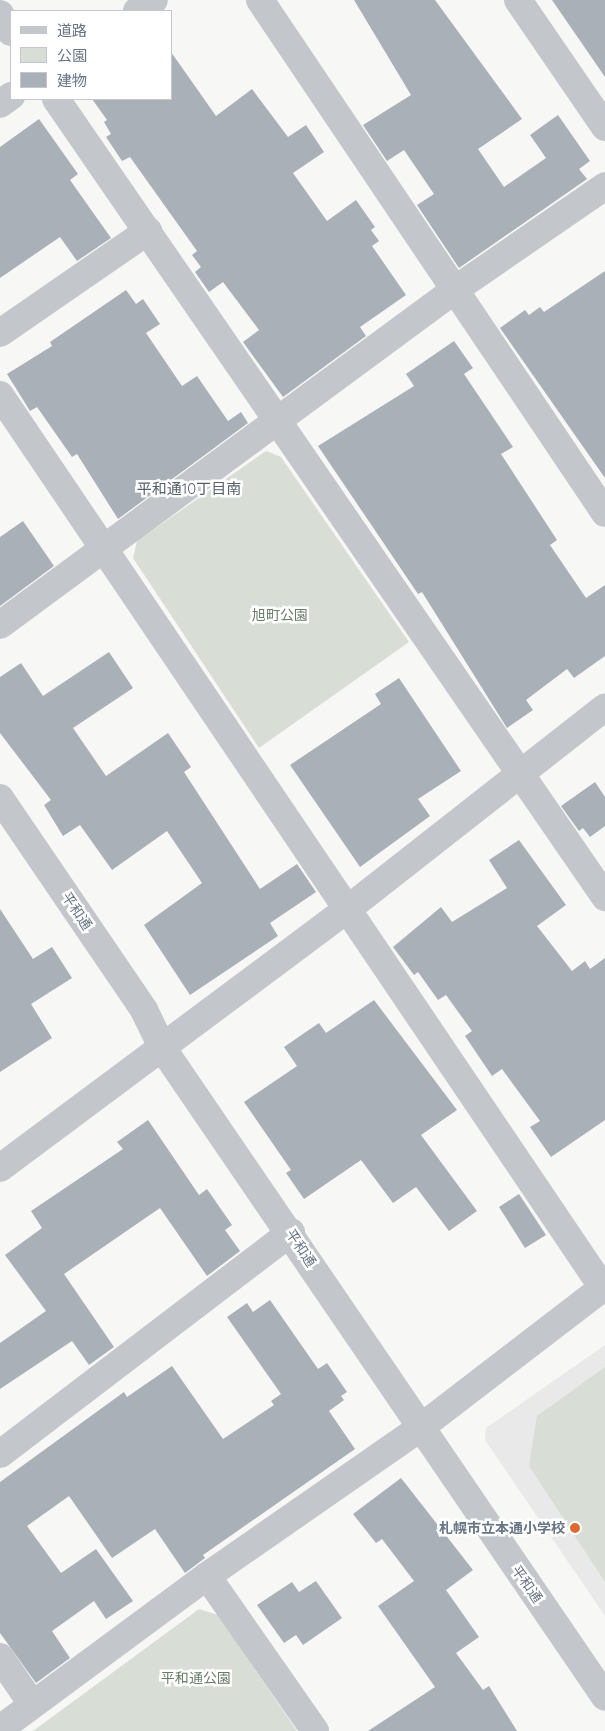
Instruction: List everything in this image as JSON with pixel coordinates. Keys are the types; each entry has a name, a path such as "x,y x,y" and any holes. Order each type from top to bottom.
{"street":[{"path":"139,10 154,0"},
{"path":"260,0 453,291 605,513"},
{"path":"518,0 605,127"},
{"path":"0,14 10,30"},
{"path":"57,100 148,231 275,422 605,897"},
{"path":"0,625 103,547 453,291 605,186"},
{"path":"0,333 148,231"},
{"path":"0,395 350,908 604,1287 420,1428 207,1576 32,1704 0,1730"},
{"path":"0,1168 163,1049 350,908 605,707"},
{"name":"平和通","path":"0,798 144,1010 163,1049 292,1232 420,1428 605,1697"},
{"path":"0,1454 292,1232"},
{"path":"207,1576 314,1731"},
{"path":"0,1657 32,1704"}],"shaded area":[{"name":"札幌市立本通小学校","path":"605,1345 605,1616 485,1440 486,1428"}],"green space":[{"name":"旭町公園","path":"266,451 281,457 409,642 259,748 133,558 137,541"},
{"path":"605,1367 605,1582 529,1466 537,1416"},
{"name":"平和通公園","path":"199,1609 218,1615 297,1731 33,1731"}],"building":[{"path":"354,0 435,0 522,119 478,149 504,187 546,158 530,135 558,115 590,161 579,169 587,179 459,268 417,205 434,194 404,150 387,161 363,125 411,95"},
{"path":"552,0 605,0 605,77"},
{"path":"172,53 216,116 252,89 288,137 306,125 324,152 293,173 327,221 356,200 375,227 371,230 379,241 372,246 406,295 360,327 366,336 283,397 243,342 259,330 223,282 209,292 195,272 201,267 192,255 197,251 130,157 122,161 106,137 111,134 104,122 107,120 93,100 172,100"},
{"path":"39,119 78,174 70,180 111,238 77,261 60,237 0,278 0,147"},
{"path":"605,271 605,478 500,328 525,310 529,315 540,307 544,312"},
{"path":"126,290 136,304 143,299 160,324 146,333 182,386 197,376 228,421 241,412 248,423 118,519 77,454 72,457 37,407 30,411 7,374 52,346 50,342"},
{"path":"454,341 473,368 464,374 513,447 501,454 557,540 550,545 586,598 605,585 605,656 574,678 567,669 526,700 533,710 507,728 422,592 418,594 318,446 414,386 406,374"},
{"path":"23,521 54,566 0,606 0,537"},
{"path":"109,652 133,688 73,728 106,776 168,733 191,767 184,772 260,889 297,864 316,892 270,923 278,936 190,995 144,925 202,883 167,831 112,870 80,825 63,836 44,805 51,800 0,733 0,677 21,663 43,696"},
{"path":"399,678 461,771 418,799 430,816 360,867 290,765 381,704 375,694"},
{"path":"595,782 605,797 605,826 590,837 583,828 579,831 561,806"},
{"path":"519,840 566,905 537,926 572,971 585,961 590,969 605,958 605,1120 551,1157 530,1127 540,1121 502,1069 492,1076 465,1036 472,1031 446,995 438,1000 418,972 414,975 393,947 441,907 452,922 507,888 489,860"},
{"path":"0,909 33,959 52,947 72,978 31,1004 52,1038 0,1072"},
{"path":"374,1000 457,1110 421,1135 477,1211 449,1231 416,1187 393,1203 361,1160 304,1199 286,1173 291,1170 244,1102 297,1066 284,1047 319,1023 326,1033"},
{"path":"148,1120 199,1195 207,1189 232,1225 225,1230 240,1251 207,1276 160,1208 64,1274 114,1347 89,1365 72,1341 0,1389 0,1343 46,1311 5,1255 42,1228 31,1211 123,1149 117,1142"},
{"path":"519,1194 546,1235 525,1248 499,1207"},
{"path":"270,1300 318,1369 327,1363 347,1392 341,1396 344,1400 329,1411 355,1449 203,1555 205,1558 185,1573 155,1529 112,1558 69,1496 27,1526 61,1573 96,1549 133,1601 106,1619 94,1601 52,1631 70,1658 36,1683 0,1633 0,1482 124,1392 127,1397 172,1366 223,1439 274,1405 271,1401 281,1394 227,1317 247,1303 253,1312"},
{"path":"401,1478 473,1570 446,1590 479,1637 456,1653 483,1690 489,1686 517,1731 368,1731 435,1687 378,1606 414,1581 382,1539 376,1543 353,1514"},
{"path":"316,1581 342,1618 303,1645 296,1635 284,1643 257,1605 292,1582 299,1592"}],"place":[{"name":"札幌市立本通小学校","path":"575,1528"}],"district":[{"name":"平和通10丁目南","path":"189,489"}]}
